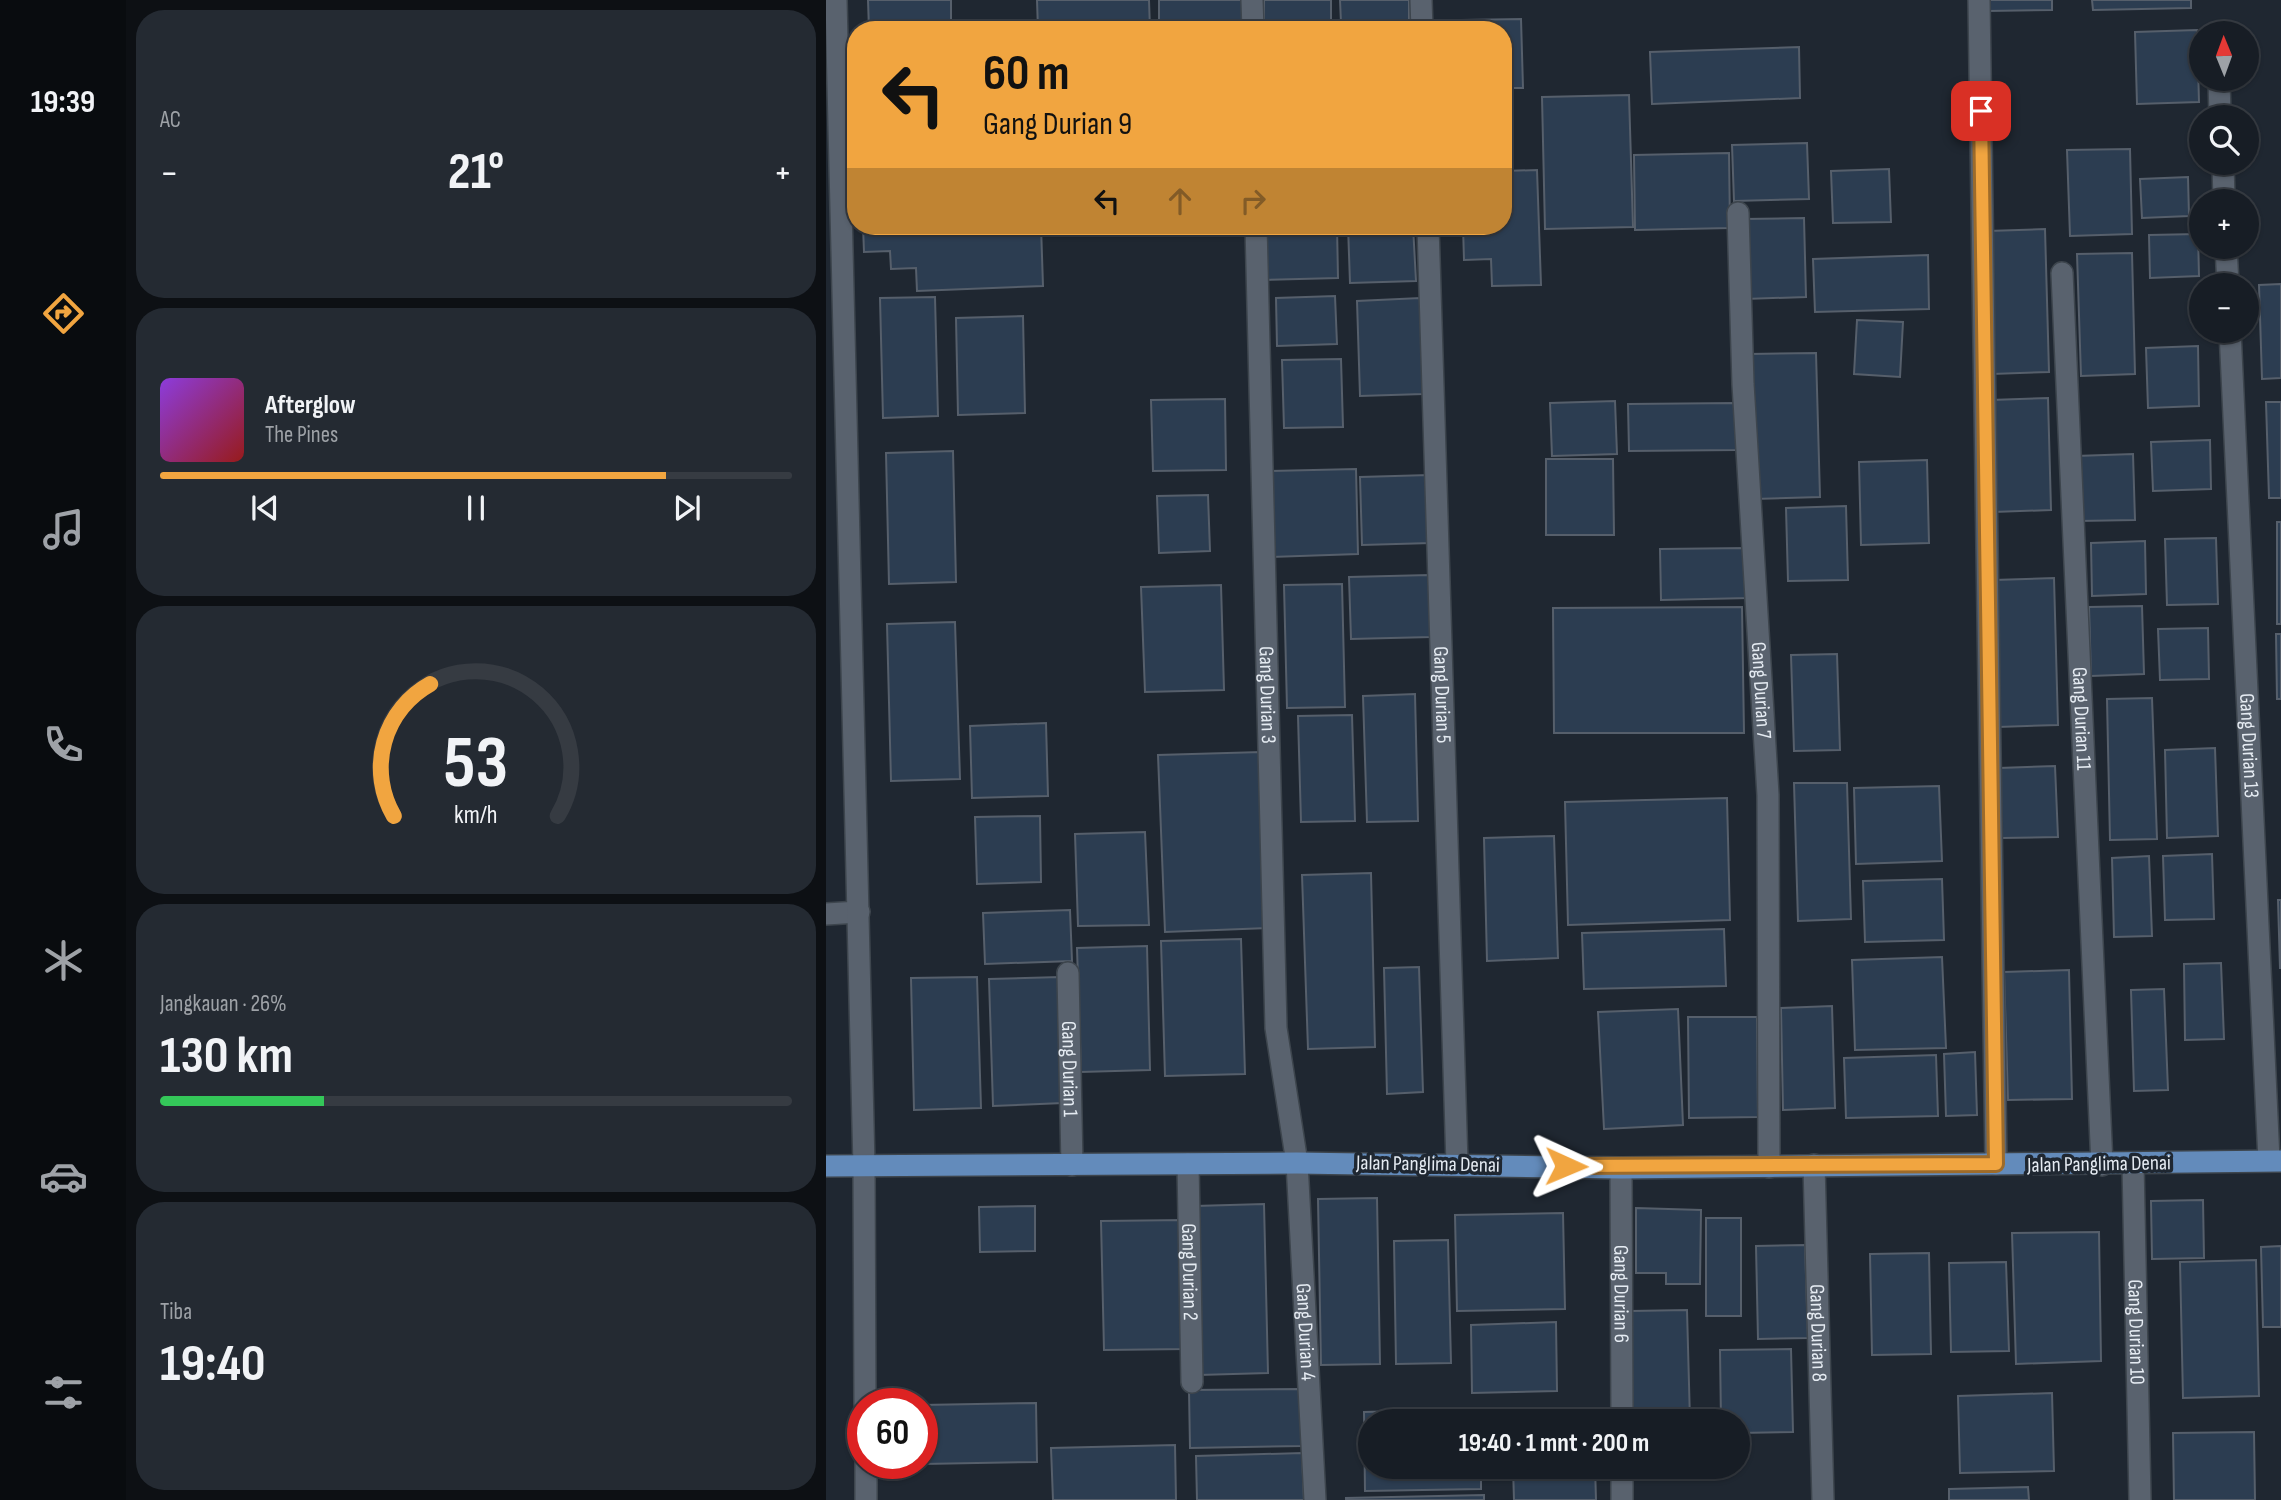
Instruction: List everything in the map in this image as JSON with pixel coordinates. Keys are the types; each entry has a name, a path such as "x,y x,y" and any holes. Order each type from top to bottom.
{"main road":[{"name":"Jalan Panglima Denai","path":"826,1166 1297,1163 1621,1168 2102,1165 2275,1161"}],"street":[{"path":"836,0 835,265 859,912 865,1388"},
{"path":"1252,0 1252,21"},
{"path":"1421,0 1422,21"},
{"path":"1979,0 1996,1164"},
{"name":"Gang Durian 7","path":"1738,213 1743,397 1768,795 1769,1167"},
{"name":"Gang Durian 3","path":"1256,235 1276,1028 1297,1163"},
{"name":"Gang Durian 5","path":"1428,235 1457,1164"},
{"name":"Gang Durian 11","path":"2062,273 2102,1165"},
{"name":"Gang Durian 13","path":"2231,343 2275,1161"},
{"path":"826,914 859,912"},
{"name":"Gang Durian 1","path":"1068,973 1072,1165"},
{"name":"Gang Durian 4","path":"1297,1163 1315,1500"},
{"name":"Gang Durian 2","path":"1188,1164 1192,1382"},
{"name":"Gang Durian 10","path":"2133,1164 2140,1500"},
{"name":"Gang Durian 8","path":"1814,1165 1823,1500"},
{"name":"Gang Durian 6","path":"1621,1168 1622,1409"},
{"path":"866,1479 866,1500"},
{"path":"1622,1479 1622,1500"}],"building":[{"path":"868,0 951,0 951,21 869,21"},
{"path":"1037,0 1149,0 1150,21 1038,21"},
{"path":"1159,0 1242,0 1242,21 1159,21"},
{"path":"1264,0 1331,0 1331,20 1264,21"},
{"path":"1340,0 1409,0 1409,20 1341,21"},
{"path":"1987,0 2052,0 2052,10 1987,11"},
{"path":"2092,0 2191,0 2191,8 2093,10"},
{"path":"1521,19 1523,88 1512,88 1512,21 1462,20"},
{"path":"2189,30 2189,91 2199,91 2199,102 2137,104 2135,32"},
{"path":"1799,47 1800,98 1652,104 1650,52"},
{"path":"1629,95 1633,227 1545,229 1542,97"},
{"path":"1807,143 1809,199 1734,201 1732,145"},
{"path":"2130,149 2132,234 2070,236 2067,150"},
{"path":"1729,153 1730,228 1635,230 1634,155"},
{"path":"1889,169 1891,222 1833,223 1831,171"},
{"path":"1537,170 1541,285 1492,286 1491,259 1464,260 1463,235 1512,235 1512,171"},
{"path":"2188,177 2189,216 2142,218 2140,179"},
{"path":"1804,218 1806,297 1745,299 1743,219"},
{"path":"2045,229 2049,372 1992,374 1988,231"},
{"path":"2189,234 2189,259 2199,259 2199,273 2189,273 2189,276 2150,278 2149,235"},
{"path":"863,235 1041,235 1043,286 917,291 916,268 891,269 890,251 864,252"},
{"path":"1260,235 1337,235 1338,278 1261,280"},
{"path":"1348,235 1413,235 1416,281 1350,283"},
{"path":"2132,253 2135,374 2081,376 2077,254"},
{"path":"1928,255 1929,309 1815,312 1813,259"},
{"path":"2281,284 2281,378 2262,379 2259,285"},
{"path":"1335,296 1337,344 1277,346 1276,298"},
{"path":"935,297 938,416 883,418 880,298"},
{"path":"1420,298 1423,394 1360,396 1357,301"},
{"path":"1023,316 1025,413 958,415 956,318"},
{"path":"1857,320 1903,322 1900,377 1854,374"},
{"path":"2198,346 2199,406 2148,408 2146,348"},
{"path":"1816,353 1820,497 1754,499 1749,354"},
{"path":"1341,359 1343,427 1284,428 1282,360"},
{"path":"2048,398 2051,510 1994,512 1991,400"},
{"path":"1225,399 1226,470 1153,471 1151,400"},
{"path":"1615,401 1617,454 1552,456 1550,403"},
{"path":"2266,402 2281,402 2281,498 2269,498"},
{"path":"1736,403 1737,450 1629,451 1628,404"},
{"path":"2210,440 2211,489 2153,491 2151,442"},
{"path":"953,451 956,582 889,584 886,453"},
{"path":"2133,454 2135,520 2078,521 2076,456"},
{"path":"1546,459 1613,459 1614,535 1546,535"},
{"path":"1927,460 1929,543 1861,545 1859,462"},
{"path":"1356,469 1358,554 1271,557 1269,471"},
{"path":"1429,475 1431,543 1362,545 1360,477"},
{"path":"1208,495 1210,551 1159,553 1157,496"},
{"path":"1846,506 1848,580 1788,581 1786,508"},
{"path":"2277,522 2281,522 2281,624 2277,624"},
{"path":"2216,538 2218,604 2167,605 2165,539"},
{"path":"2145,541 2146,594 2092,596 2091,543"},
{"path":"1747,548 1749,598 1661,600 1660,549"},
{"path":"1429,575 1431,637 1351,639 1349,577"},
{"path":"2054,578 2058,725 1998,727 1994,580"},
{"path":"1342,584 1345,707 1287,708 1284,585"},
{"path":"1221,585 1224,690 1145,692 1141,587"},
{"path":"2142,606 2144,674 2091,676 2089,607"},
{"path":"1742,607 1744,733 1554,733 1553,608"},
{"path":"955,622 960,779 891,781 887,624"},
{"path":"2208,628 2209,679 2160,680 2158,629"},
{"path":"2276,634 2281,634 2281,699 2277,699"},
{"path":"1837,654 1840,750 1794,751 1791,655"},
{"path":"1415,694 1418,821 1367,822 1363,696"},
{"path":"2152,698 2157,839 2110,840 2107,699"},
{"path":"1352,715 1355,821 1301,822 1298,716"},
{"path":"1046,723 1048,796 972,798 970,726"},
{"path":"2215,748 2218,836 2167,838 2165,750"},
{"path":"1261,752 1268,928 1165,932 1158,755"},
{"path":"2055,766 2058,837 2001,838 1999,768"},
{"path":"1794,783 1847,783 1851,919 1798,921"},
{"path":"1939,786 1942,861 1856,864 1854,788"},
{"path":"1727,798 1730,920 1568,925 1565,802"},
{"path":"1040,816 1041,882 977,884 975,817"},
{"path":"1145,832 1149,925 1078,926 1075,834"},
{"path":"1554,836 1558,958 1487,961 1484,838"},
{"path":"2212,854 2214,919 2165,920 2163,856"},
{"path":"2149,856 2152,936 2114,937 2112,858"},
{"path":"1371,873 1375,1047 1308,1049 1302,875"},
{"path":"1942,879 1944,940 1865,942 1863,881"},
{"path":"2278,900 2281,900 2281,968 2280,968"},
{"path":"1070,910 1072,961 985,964 983,913"},
{"path":"1724,929 1726,986 1584,989 1582,933"},
{"path":"1241,939 1245,1074 1165,1076 1161,941"},
{"path":"1147,946 1150,1070 1081,1072 1077,948"},
{"path":"1942,957 1946,1048 1855,1050 1852,960"},
{"path":"2221,963 2224,1039 2185,1040 2184,964"},
{"path":"1419,967 1423,1092 1387,1094 1384,968"},
{"path":"2069,970 2072,1099 2008,1100 2004,972"},
{"path":"977,977 981,1108 914,1110 911,978"},
{"path":"1060,977 1063,1103 993,1106 989,979"},
{"path":"2164,989 2168,1090 2134,1091 2131,990"},
{"path":"1832,1006 1835,1108 1783,1110 1781,1008"},
{"path":"1678,1009 1683,1125 1604,1129 1598,1012"},
{"path":"1688,1017 1757,1017 1758,1117 1689,1118"},
{"path":"1975,1052 1977,1115 1946,1116 1944,1054"},
{"path":"1936,1055 1938,1116 1846,1118 1844,1058"},
{"path":"1377,1198 1380,1364 1321,1365 1318,1199"},
{"path":"2203,1200 2204,1258 2152,1259 2151,1201"},
{"path":"1264,1204 1268,1373 1199,1375 1195,1206"},
{"path":"1035,1206 1035,1251 980,1252 979,1207"},
{"path":"1636,1208 1701,1210 1700,1284 1666,1284 1666,1273 1636,1273"},
{"path":"1563,1213 1565,1309 1457,1311 1455,1215"},
{"path":"1706,1218 1741,1218 1741,1316 1706,1316"},
{"path":"1185,1220 1187,1349 1104,1350 1101,1221"},
{"path":"2099,1232 2101,1361 2016,1364 2012,1233"},
{"path":"1448,1240 1451,1363 1396,1364 1394,1241"},
{"path":"1805,1245 1808,1338 1758,1339 1756,1246"},
{"path":"2281,1246 2281,1327 2263,1327 2261,1247"},
{"path":"1929,1253 1931,1354 1872,1355 1870,1254"},
{"path":"2256,1260 2259,1396 2183,1398 2180,1262"},
{"path":"2006,1262 2009,1351 1951,1352 1949,1263"},
{"path":"1687,1310 1690,1409 1633,1409 1631,1311"},
{"path":"1556,1322 1557,1391 1472,1393 1471,1325"},
{"path":"1791,1349 1793,1432 1750,1433 1750,1409 1721,1409 1720,1350"},
{"path":"1301,1389 1302,1446 1190,1448 1189,1390"},
{"path":"2052,1393 2054,1471 1960,1473 1958,1396"},
{"path":"1036,1403 1037,1462 938,1464 938,1405"},
{"path":"2254,1432 2255,1500 2174,1500 2173,1433"},
{"path":"1175,1445 1176,1500 1053,1500 1051,1448"},
{"path":"1302,1453 1304,1500 1197,1500 1196,1456"},
{"path":"1365,1479 1481,1479 1481,1489 1365,1491"},
{"path":"1513,1479 1595,1479 1596,1500 1514,1500"},
{"path":"2028,1487 2029,1500 1949,1500 1949,1489"},
{"path":"1484,1495 1484,1500 1346,1500 1346,1498"}],"route":[{"path":"1566,1166 1621,1168 1996,1164 1981,111"}]}
